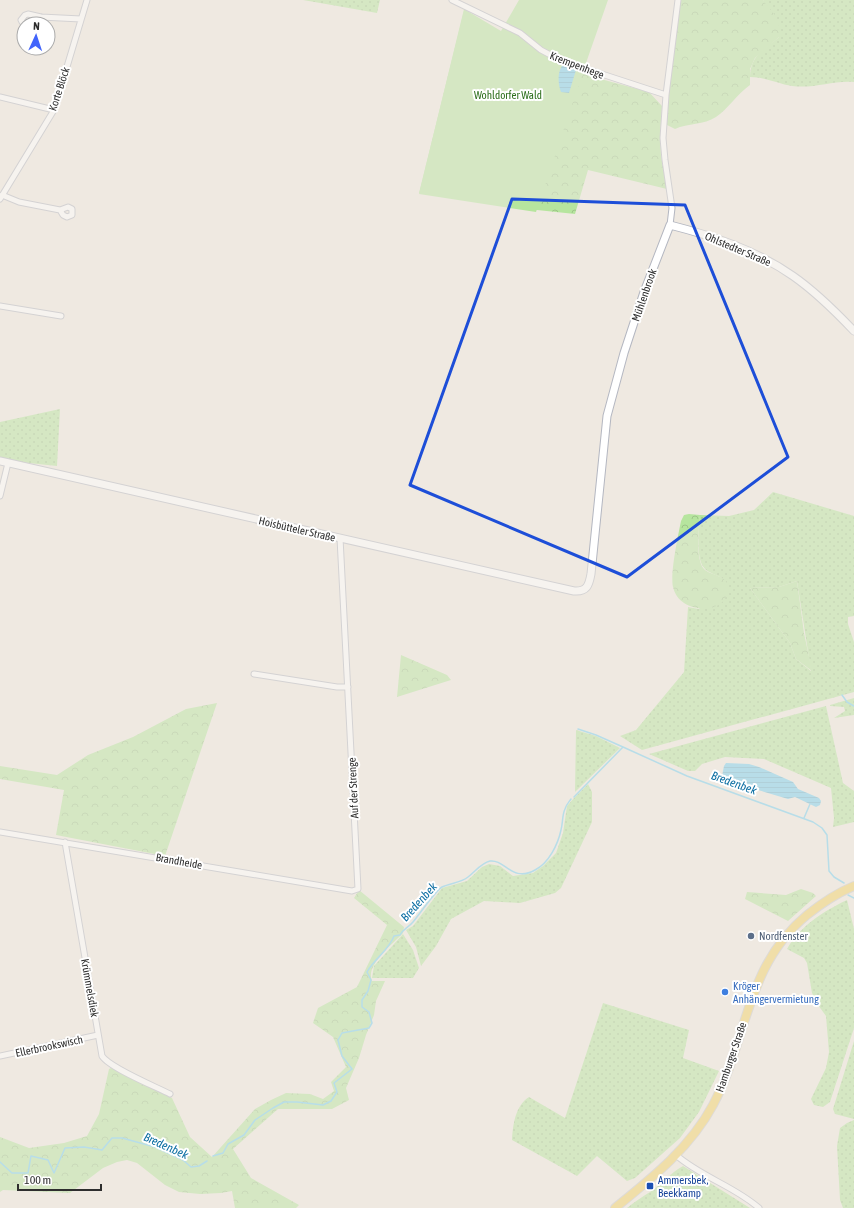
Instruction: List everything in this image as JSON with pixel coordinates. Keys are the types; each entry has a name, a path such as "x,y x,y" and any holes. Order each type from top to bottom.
{"main road":[{"name":"Hamburger Straße","path":"615,1208 647,1182 676,1155 699,1128 718,1096 754,992 763,971 786,935 804,917 824,902 852,887"}],"street":[{"name":"Korte Blöck","path":"60,210 1,197 54,110 87,0"},
{"name":"Krempenhege","path":"452,0 520,33 541,50 562,61 666,95"},
{"name":"Mühlenbrook","path":"586,589 590,582 591,574 607,416 624,353 642,299 670,225 672,214 664,146 666,95 678,0"},
{"path":"24,16 25,14 34,14 39,16"},
{"path":"56,18 81,19"},
{"path":"0,96 54,110"},
{"name":"Ohlstedter Straße","path":"670,225 716,238 772,262 806,286 827,304 854,331"},
{"path":"0,306 61,316"},
{"name":"Hoisbütteler Straße","path":"0,461 574,591 586,589"},
{"path":"0,496 8,463"},
{"name":"Auf der Strenge","path":"340,538 358,889"},
{"path":"254,674 337,687 348,687"},
{"name":"Brandheide","path":"0,832 352,891 358,889"},
{"name":"Krümmelsdiek","path":"65,842 102,1056 105,1060 170,1094"},
{"name":"Ellerbrookswisch","path":"0,1056 98,1035"},
{"path":"676,1155 687,1164 746,1198 759,1208"}],"highlighted area":[{"path":"512,199 685,205 788,457 627,577 410,485"}],"green space":[{"path":"303,0 380,0 377,13"},
{"name":"Wohldorfer Wald","path":"519,0 608,0 536,212 419,194 464,9 501,31"},
{"path":"678,0 763,0 776,16 779,24 779,37 755,58 750,69 750,85 725,110 711,120 675,129 667,125 663,115"},
{"path":"763,0 854,0 854,82 839,82 800,87 750,77 755,58 779,37"},
{"name":"Wohldorfer Wald","path":"464,11 515,40 597,78 649,92 662,106 660,135 661,156 667,189 588,170 575,214 419,193"},
{"path":"60,409 57,466 0,460 0,422"},
{"path":"773,492 854,516 854,616 848,617 848,624 854,642 854,692 642,750 620,736 636,730 684,672 688,607 699,609 722,578 711,573 702,565 698,543 700,515 729,516 754,510","holes":["797,581 811,671 796,659 790,643 750,588 779,587"]},
{"path":"684,515 700,515 698,543 701,564 704,569 723,578 728,584 726,598 720,604 712,608 702,609 684,603 677,596 673,587 673,564 681,521"},
{"path":"797,581 804,633 812,671 796,659 790,643 750,588 779,587"},
{"path":"401,655 447,675 451,680 397,697"},
{"path":"854,698 854,715 834,718 845,711 844,707 830,705"},
{"path":"217,703 165,856 56,835 64,790 0,779 0,766 57,775 88,755 133,737 186,709"},
{"path":"826,706 843,783 854,791 854,822 833,827 834,818 831,788 764,759 725,757 702,764 695,771 688,771 649,754"},
{"path":"576,730 596,736 620,748 575,792"},
{"path":"588,784 592,792 592,822 561,888 555,893 520,903 484,901 451,919 436,946 421,966 416,947 406,930 413,926 442,888 467,881 482,867 489,864 500,866 513,876 533,873 543,866 556,853 563,833 567,806"},
{"path":"801,889 813,893 816,896 788,921 745,899 747,892 786,895"},
{"path":"359,890 404,927 403,933 381,955 372,968 372,981 385,981 376,1001 374,1015 359,1058 346,1088 349,1100 332,1109 278,1109 233,1149 251,1178 299,1205 296,1208 235,1208 232,1191 200,1194 179,1192 165,1185 137,1163 127,1160 117,1162 103,1168 70,1193 3,1190 0,1192 0,1137 29,1148 64,1143 87,1136 99,1114 109,1069 113,1067 172,1098 190,1137 212,1157 255,1109 271,1100 286,1093 310,1094 323,1099 334,1091 331,1082 346,1067 333,1037 313,1023 318,1008 357,987 387,925 354,898"},
{"path":"847,900 854,929 854,1028 830,1102 823,1107 814,1105 811,1099 826,1068 829,1052 826,1016 812,993 807,963 804,958 787,949 799,933 813,920"},
{"path":"403,934 413,950 419,968 413,978 372,978 374,966"},
{"path":"603,1003 689,1030 683,1058 719,1071 699,1112 680,1138 635,1178 627,1181 597,1156 577,1176 512,1140 516,1116 521,1105 529,1097 565,1118"},
{"path":"854,1041 854,1119 835,1114 833,1109"},
{"path":"854,1120 854,1208 843,1208 840,1200 837,1146 840,1128"},
{"path":"683,1166 750,1208 627,1208"}],"water":[{"path":"563,65 576,70 569,93 561,92 559,86 559,74"},
{"path":"726,763 749,764 793,782 798,789 819,798 821,801 820,805 816,807 795,797 788,799 731,783 722,776"}],"waterway":[{"path":"842,695 847,702 854,706"},
{"path":"578,729 623,747"},
{"name":"Bredenbek","path":"574,797 623,747 687,776 813,822 822,828 827,835 829,871 834,877 844,883"},
{"name":"Bredenbek","path":"213,1156 223,1153 228,1144 244,1135 255,1120 284,1102 323,1105 331,1101 337,1092 334,1083 352,1069 342,1056 338,1040 342,1033 369,1028 372,1023 369,1012 362,1007 362,1000 368,991 371,980 367,972 389,946 394,936 400,935 411,924 439,889 465,879 487,862 495,861 520,874 527,873 540,867 549,858 558,841 564,811 571,799"},
{"path":"804,818 810,804"},
{"name":"Bredenbek","path":"848,895 854,898"},
{"name":"Bredenbek","path":"0,1162 12,1173 28,1173 31,1156 48,1160 54,1173 65,1148 84,1147 102,1150 112,1138 122,1138 155,1147 183,1160 191,1167 199,1166 207,1161"}],"place":[{"name":"Nordfenster","path":"751,936"},
{"name":"Kröger Anhängervermietung","path":"725,992"},
{"name":"Ammersbek, Beekkamp","path":"650,1186"}]}
